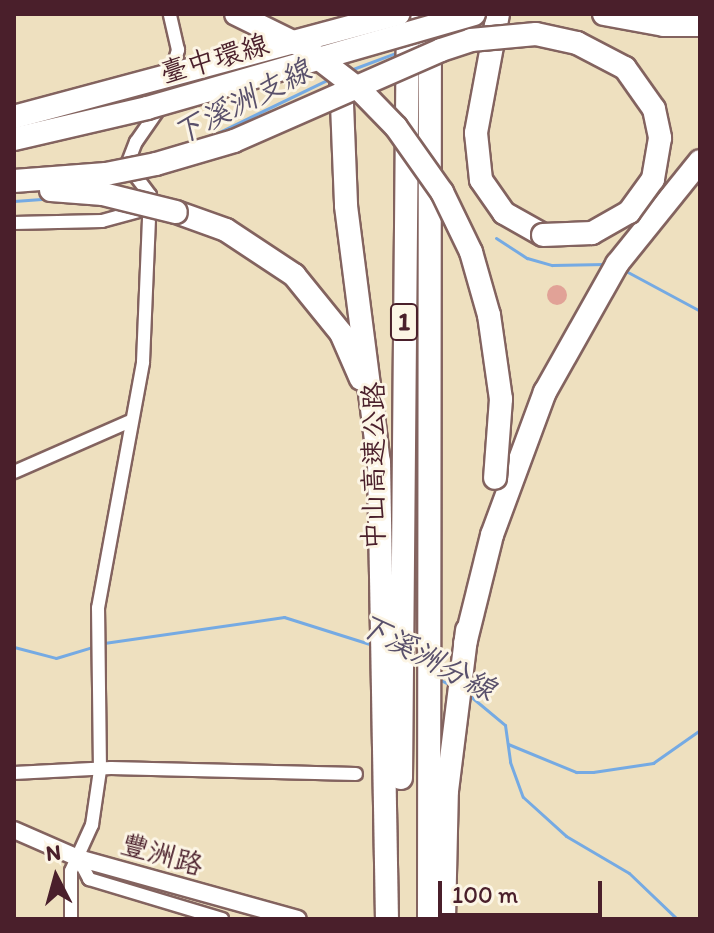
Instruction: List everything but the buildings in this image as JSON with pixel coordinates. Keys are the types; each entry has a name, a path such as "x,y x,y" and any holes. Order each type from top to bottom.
{"highway":[{"path":"236,14 305,48 361,91 396,127 442,192 471,252 489,315 501,399 504,475"},
{"path":"346,14 339,119 342,167 379,462 394,635"},
{"name":"臺中環線","path":"14,117 398,14"},
{"name":"中山高速公路","path":"399,919 394,635 408,14"},
{"name":"中山高速公路","path":"429,919 430,14"},
{"name":"臺中環線","path":"14,139 147,108 474,14"},
{"path":"14,181 106,174 156,164 234,141 441,50 471,40 536,34 577,43 625,68 654,109 660,138 653,179 629,212 592,233 543,235 504,213 481,180 476,133 498,14"},
{"path":"604,14 664,25 700,25"},
{"path":"444,919 447,791 455,709 465,644 504,475 545,392 609,277 700,161"},
{"path":"14,189 103,194 176,212 226,230 274,257 320,301 357,363 379,462"},
{"path":"387,919 394,686"}],"street":[{"path":"71,919 71,871 92,825 100,770 96,625 112,543 109,527 129,462 131,421 143,362 150,195 127,165 161,106 178,50 170,14"},
{"path":"14,223 102,221 149,209"},
{"path":"14,472 131,421"},
{"path":"14,773 100,770 356,774"},
{"name":"豐洲路","path":"14,830 78,858 298,919"},
{"path":"78,858 89,879 222,919"}],"waterway":[{"name":"下溪洲支線","path":"353,69 398,52"},
{"name":"下溪洲支線","path":"209,137 331,78"},
{"name":"下溪洲支線","path":"14,201 45,199"},
{"path":"496,238 527,258 552,265 605,264"},
{"path":"624,270 700,311"},
{"name":"下溪洲分線","path":"104,643 284,617 373,645"},
{"name":"下溪洲分線","path":"14,647 56,658 96,646"},
{"name":"下溪洲分線","path":"437,678 452,686"},
{"name":"下溪洲分線","path":"469,695 505,725 510,762 523,797 566,836 629,873 677,919"},
{"path":"508,744 576,772 593,772 653,763 700,730"}]}
